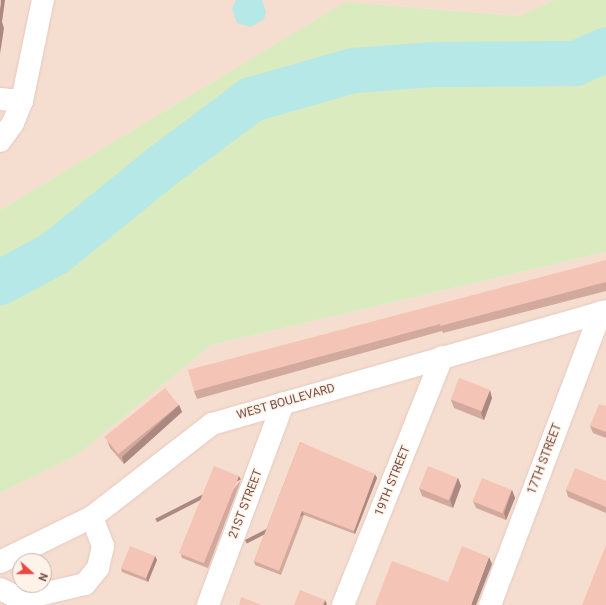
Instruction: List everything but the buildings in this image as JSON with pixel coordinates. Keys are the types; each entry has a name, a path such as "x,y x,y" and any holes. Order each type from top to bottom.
{"street":[{"path":"0,141 12,123 22,100 43,0"},
{"path":"0,99 22,100"},
{"name":"WEST BOULEVARD","path":"0,562 92,517 212,424 604,311"},
{"name":"17TH STREET","path":"490,605 604,311"},
{"name":"19TH STREET","path":"343,605 442,357"},
{"name":"21ST STREET","path":"208,605 283,403"},
{"path":"0,589 13,595 34,596 85,584 98,568 103,546 92,517"}],"shaded area":[{"path":"0,0 554,0 519,16 345,2 0,210"},
{"path":"606,252 606,605 0,605 0,493 77,455 211,345"}],"green space":[{"path":"554,0 606,0 606,252 211,345 77,455 0,493 0,210 345,2 519,16"}],"water":[{"path":"236,0 262,0 266,12 264,19 251,27 237,23 232,9"}],"waterway":[{"path":"0,282 54,253 164,164 251,99 353,70 432,64 575,63 606,49"}]}
